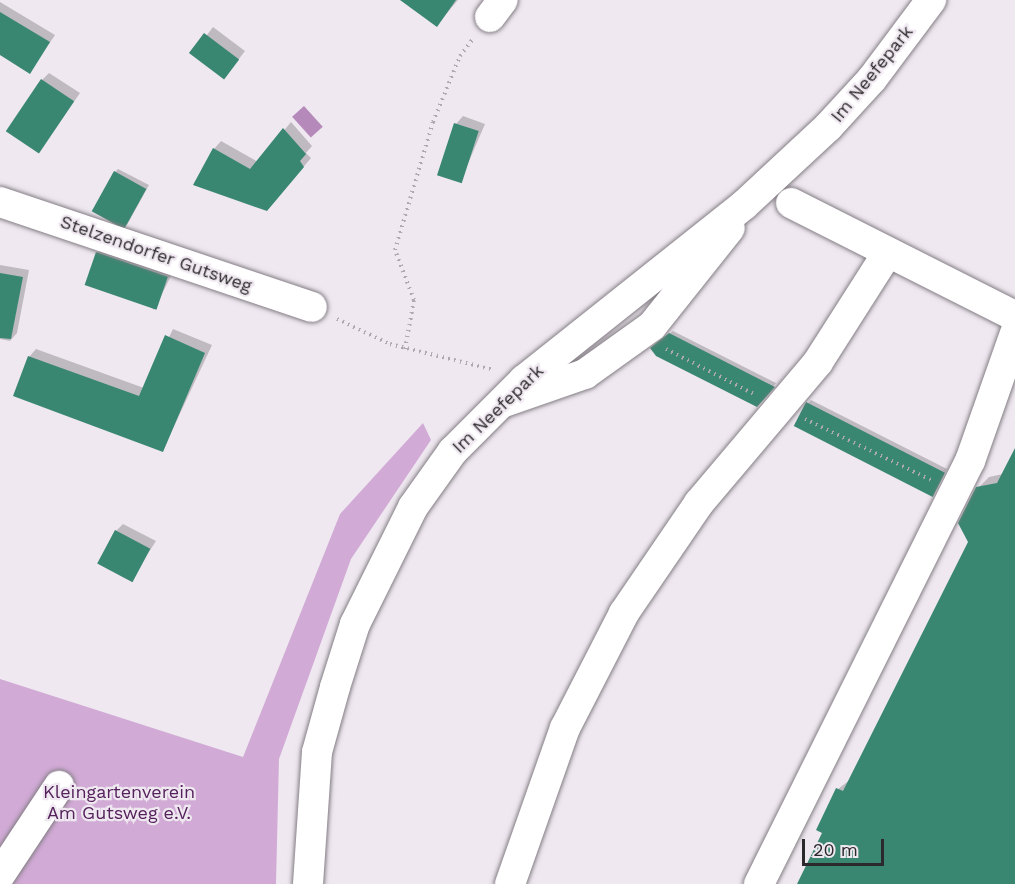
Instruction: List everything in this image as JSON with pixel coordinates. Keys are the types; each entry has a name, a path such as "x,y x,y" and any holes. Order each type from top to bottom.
{"street":[{"name":"Im Neefepark","path":"308,884 317,752 356,624 413,507 453,451 524,380 744,205 872,79 931,0"},
{"name":"Stelzendorfer Gutsweg","path":"0,202 312,307"},
{"path":"791,203 1015,316"},
{"path":"501,403 585,374 672,307 744,205"},
{"path":"510,884 565,728 624,614 699,502 780,407 856,310 888,252"},
{"path":"759,884 955,492 1015,333"},
{"path":"0,874 59,786"}],"path":[{"path":"405,349 414,300 395,250 433,122 460,56 496,8"},
{"path":"312,307 405,349 491,369 524,380"},
{"path":"672,307 681,318 664,348 955,492"},
{"path":"491,369 500,362"}],"green space":[{"name":"Kleingartenverein Am Gutsweg e.V.","path":"423,423 431,440 351,559 279,759 276,884 0,884 0,679 243,757 340,514"}],"shaded area":[{"path":"304,106 323,127 311,138 292,117"}],"building":[{"path":"400,0 456,0 437,27"},
{"path":"0,12 50,42 30,74 0,55"},
{"path":"204,33 239,59 224,79 189,53"},
{"path":"41,79 74,101 39,154 6,131"},
{"path":"454,123 479,131 462,183 437,175"},
{"path":"283,128 306,154 300,161 304,167 267,211 193,185 213,148 250,169"},
{"path":"114,171 146,189 124,229 92,211"},
{"path":"96,252 168,277 156,310 85,285"},
{"path":"0,273 23,277 11,339 0,338"},
{"path":"669,333 775,387 757,407 656,356 650,348"},
{"path":"165,335 205,353 163,452 13,396 28,356 139,396"},
{"path":"806,402 945,473 933,497 794,426"},
{"path":"1015,448 1015,884 797,884 822,833 816,830 836,788 843,791 968,542 958,523 976,487 997,483"},
{"path":"115,530 150,549 132,582 97,564"}]}
